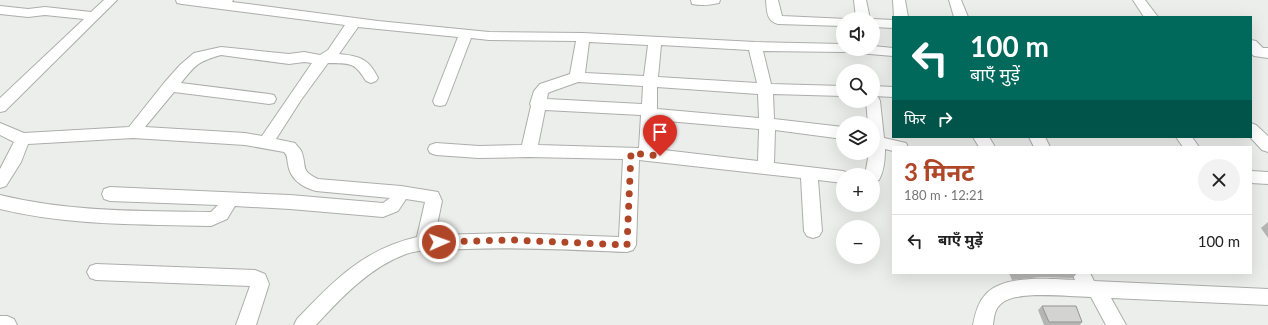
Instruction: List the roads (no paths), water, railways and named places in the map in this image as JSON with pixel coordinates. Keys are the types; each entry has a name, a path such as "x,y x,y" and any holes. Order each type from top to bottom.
{"street":[{"path":"4,0 11,0"},
{"path":"0,10 11,0"},
{"path":"0,107 111,0"},
{"path":"182,0 225,2 354,22 489,36 583,38 755,46 836,48"},
{"path":"697,1 714,0"},
{"path":"772,0 774,16 778,20 836,22"},
{"path":"860,0 861,12"},
{"path":"899,0 901,16"},
{"path":"1139,0 1150,16"},
{"path":"955,1 961,16"},
{"path":"0,10 28,13 45,11 95,16"},
{"path":"266,142 296,96 324,59 333,53 354,22"},
{"path":"880,23 892,24"},
{"path":"440,101 466,33"},
{"path":"577,77 583,38"},
{"path":"304,325 336,290 353,276 378,260 402,248 424,243 512,240 627,245 639,154 649,112 650,82 655,42"},
{"path":"755,46 765,89 767,124 766,168"},
{"path":"1259,50 1268,64"},
{"path":"133,132 169,86 195,59 211,52 227,51 289,59 304,57 356,61 368,69 370,78"},
{"path":"880,51 892,52"},
{"path":"529,152 541,91 545,88 577,77 765,89 836,91"},
{"path":"169,86 269,99"},
{"path":"880,91 892,92"},
{"path":"538,104 649,112 836,132"},
{"path":"0,129 23,139 133,132 245,139 289,147 295,154 294,163 299,174 306,181 316,185 432,196 434,201 424,243"},
{"path":"1252,130 1268,145"},
{"path":"0,182 13,162 23,139"},
{"path":"880,142 896,146"},
{"path":"436,149 479,152 639,154 836,176"},
{"path":"809,173 813,231"},
{"path":"1252,177 1268,178"},
{"path":"110,194 290,202 383,210 392,208 396,204 401,192"},
{"path":"0,202 27,208 79,215 216,219 220,216 230,200"},
{"path":"96,272 255,278 259,280 260,284 246,325"},
{"path":"1082,274 1088,288 1097,290 1116,325"},
{"path":"983,325 988,305 994,298 1004,292 1018,289 1097,290 1268,297"},
{"path":"0,325 7,325"}]}
